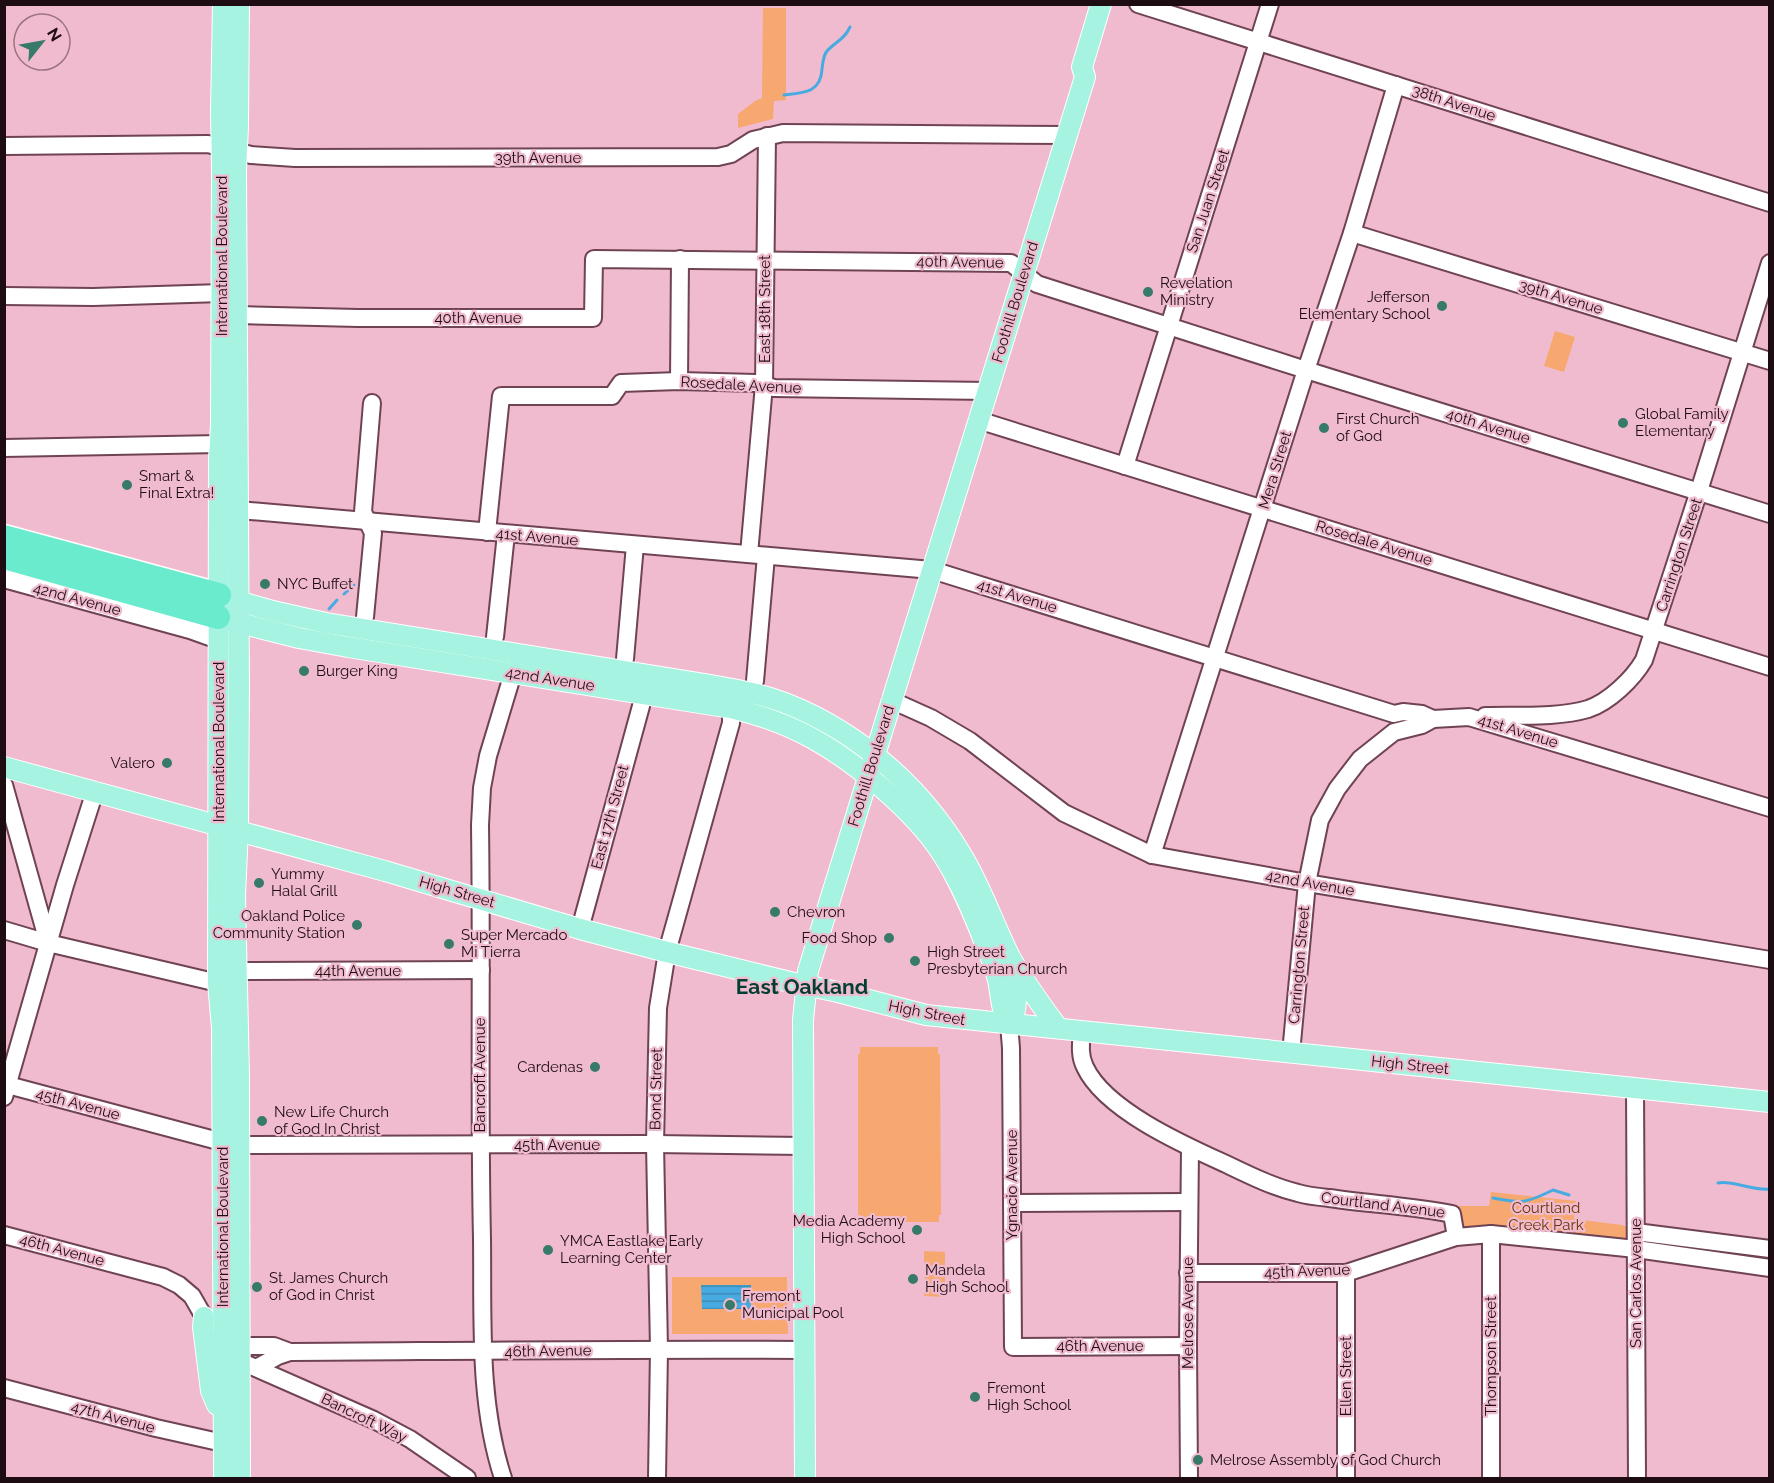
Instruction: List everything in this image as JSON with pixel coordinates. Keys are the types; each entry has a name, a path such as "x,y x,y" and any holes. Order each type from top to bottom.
{"highway":[{"path":"4,537 226,615"},
{"path":"4,556 226,615"}],"main road":[{"name":"International Boulevard","path":"223,4 221,78 229,150 238,315 238,510 226,615"},
{"name":"International Boulevard","path":"239,4 222,293 220,444 226,615 228,828 218,983 231,1144 239,1354 240,1479"},
{"name":"Foothill Boulevard","path":"805,1479 803,1011 805,986 812,956 1085,77 1082,67 1101,4"},
{"name":"Foothill Boulevard","path":"1085,77 1095,70 1116,4"},
{"name":"42nd Avenue","path":"226,615 326,623 758,694 806,712 844,733 874,755"},
{"name":"42nd Avenue","path":"226,615 330,644 731,708 767,718 800,732 836,752 868,776"},
{"path":"513,673 523,666 531,665 563,670 586,665"},
{"path":"705,684 726,695 731,708"},
{"path":"874,755 916,793 943,827 968,866 1026,984 1058,1028"},
{"name":"High Street","path":"4,767 480,898 580,929 805,986 838,992 926,1016 1770,1102"},
{"path":"868,776 917,821 937,846 954,874 992,961 1009,1024 1014,1018 1015,992 1001,937"},
{"name":"International Boulevard","path":"228,828 235,896 236,971 231,1144"},
{"path":"204,1317 203,1327 211,1391 223,1416"},
{"name":"International Boulevard","path":"224,1479 223,1416 239,1354"}],"street":[{"name":"38th Avenue","path":"1138,4 1770,203"},
{"name":"San Juan Street","path":"1125,466 1270,4"},
{"name":"Mera Street","path":"1152,855 1306,370 1352,233 1396,85"},
{"name":"39th Avenue","path":"4,146 208,144 251,156 303,158 718,157 731,154 753,140 783,133 1067,135"},
{"name":"East 18th Street","path":"755,681 757,555 764,385 767,136"},
{"name":"39th Avenue","path":"1352,233 1770,361"},
{"name":"40th Avenue","path":"238,315 358,318 593,318 594,259 1011,263 1037,284 1770,514"},
{"path":"679,381 680,259"},
{"name":"Carrington Street","path":"1469,717 1546,714 1591,708 1614,694 1636,674 1644,660 1654,631 1770,262"},
{"path":"4,296 93,297 222,293"},
{"name":"Rosedale Avenue","path":"487,532 501,396 612,396 621,383 679,381 756,382 774,388 988,391"},
{"path":"365,617 373,533 363,512 372,403"},
{"name":"Rosedale Avenue","path":"978,420 1770,667"},
{"path":"4,448 220,444"},
{"name":"41st Avenue","path":"238,510 932,570 1394,714 1403,712 1422,714 1433,719 1469,717 1770,808"},
{"path":"495,637 506,534"},
{"path":"625,659 635,545"},
{"name":"42nd Avenue","path":"4,579 190,630 226,615"},
{"name":"Bancroft Avenue","path":"503,1479 490,1426 485,1385 480,1145 480,825 482,788 492,741 513,673"},
{"name":"42nd Avenue","path":"891,700 931,718 970,741 1064,813 1152,855 1770,960"},
{"name":"East 17th Street","path":"580,929 641,706"},
{"name":"Bond Street","path":"657,1479 659,1349 655,1144 658,1008 667,952 731,723 731,708"},
{"path":"1394,714 1394,732"},
{"path":"1539,737 1546,714"},
{"name":"Carrington Street","path":"1291,1053 1307,883 1320,820 1337,789 1360,759 1394,732 1422,725 1433,719"},
{"path":"4,785 48,943"},
{"path":"6,1089 94,791"},
{"path":"30,877 42,890 52,892 65,885"},
{"path":"4,930 48,943 218,983"},
{"name":"44th Avenue","path":"236,971 481,970"},
{"name":"Ygnacio Avenue","path":"1009,1024 1013,1347"},
{"name":"Courtland Avenue","path":"1082,1031 1081,1054 1090,1076 1106,1093 1134,1115 1190,1148 1298,1194 1452,1214 1456,1237 1491,1234 1636,1249 1770,1268"},
{"name":"San Carlos Avenue","path":"1635,1088 1637,1479"},
{"name":"45th Avenue","path":"6,1089 231,1144 804,1146"},
{"name":"Melrose Avenue","path":"1189,1479 1188,1202 1190,1148"},
{"path":"1012,1203 1188,1202"},
{"path":"1636,1232 1770,1249"},
{"name":"Thompson Street","path":"1491,1234 1491,1479"},
{"name":"46th Avenue","path":"4,1235 163,1277 179,1285 192,1296 204,1317 239,1354 278,1356 290,1352 805,1350"},
{"name":"45th Avenue","path":"1188,1273 1346,1273 1456,1237"},
{"name":"Ellen Street","path":"1346,1273 1346,1479"},
{"name":"46th Avenue","path":"239,1354 274,1346 290,1352"},
{"name":"46th Avenue","path":"1013,1347 1188,1346"},
{"name":"Bancroft Way","path":"239,1354 410,1439 466,1479"},
{"name":"47th Avenue","path":"4,1388 223,1443"}],"green space":[{"path":"763,8 786,8 786,100 774,101 773,119 738,128 738,114 762,98"},
{"path":"1555,331 1575,337 1564,372 1544,366"},
{"path":"860,1047 938,1047 938,1054 940,1054 941,1215 939,1215 939,1222 860,1222 860,1215 858,1215 858,1054 860,1054"},
{"name":"Courtland Creek Park","path":"1491,1192 1576,1201 1574,1219 1622,1225 1649,1238 1769,1252 1769,1263 1488,1227 1461,1227 1457,1223 1458,1206 1489,1206"},
{"path":"924,1251 945,1252 945,1273 924,1273"},
{"path":"925,1275 945,1275 945,1297 924,1296"},
{"name":"Fremont Municipal Pool","path":"672,1277 787,1277 788,1334 672,1334"}],"water":[{"path":"701,1285 751,1285 751,1309 702,1309"}],"waterway":[{"path":"784,95 804,92 815,87 821,77 826,53 850,27"},
{"path":"344,594 354,585"},
{"path":"329,609 337,600"},
{"path":"1718,1183 1770,1189"},
{"path":"1493,1198 1524,1201 1553,1190 1569,1195"}],"place":[{"name":"Revelation Ministry","path":"1148,292"},
{"name":"Jefferson Elementary School","path":"1442,306"},
{"name":"Global Family Elementary","path":"1623,423"},
{"name":"First Church of God","path":"1324,428"},
{"name":"Smart & Final Extra!","path":"127,485"},
{"name":"NYC Buffet","path":"265,584"},
{"name":"Burger King","path":"304,671"},
{"name":"Valero","path":"167,763"},
{"name":"Yummy Halal Grill","path":"259,883"},
{"name":"Chevron","path":"775,912"},
{"name":"Oakland Police Community Station","path":"357,925"},
{"name":"Food Shop","path":"889,938"},
{"name":"Super Mercado Mi Tierra","path":"449,944"},
{"name":"High Street Presbyterian Church","path":"915,961"},
{"name":"Cardenas","path":"595,1067"},
{"name":"New Life Church of God In Christ","path":"262,1121"},
{"name":"Media Academy High School","path":"917,1230"},
{"name":"YMCA Eastlake Early Learning Center","path":"548,1250"},
{"name":"Mandela High School","path":"913,1279"},
{"name":"St. James Church of God in Christ","path":"257,1287"},
{"name":"Fremont Municipal Pool","path":"730,1305"},
{"name":"Fremont High School","path":"975,1397"},
{"name":"Melrose Assembly of God Church","path":"1198,1460"}],"district":[{"name":"East Oakland","path":"802,986"}]}
